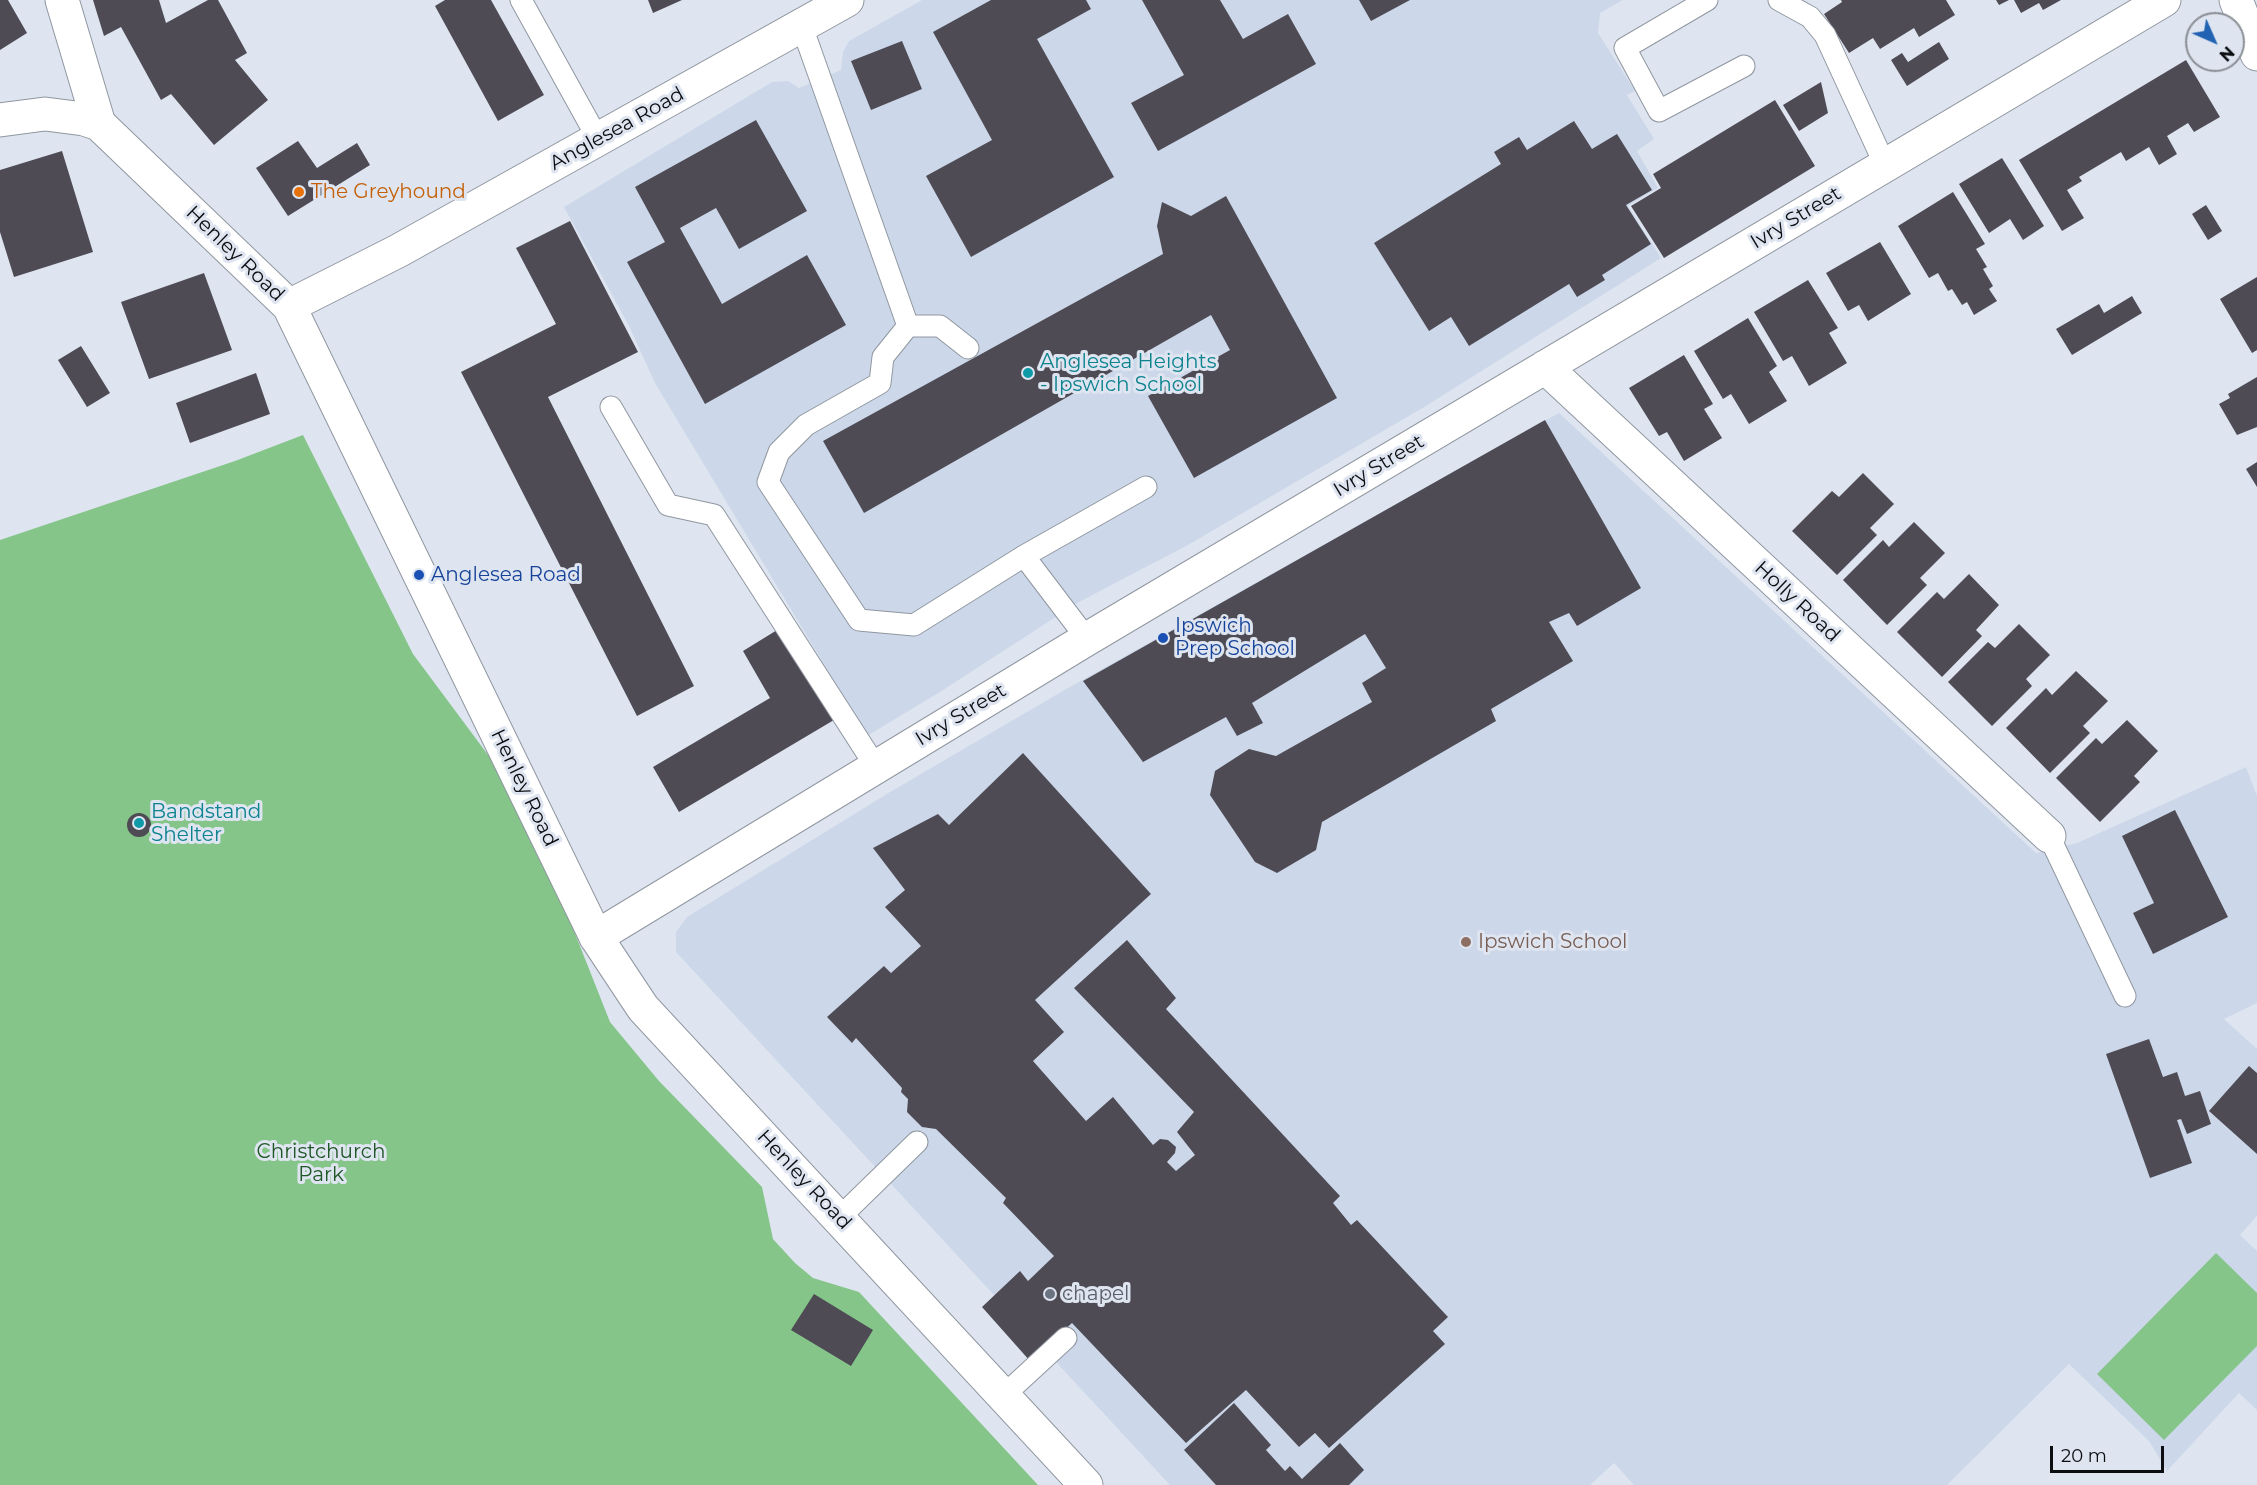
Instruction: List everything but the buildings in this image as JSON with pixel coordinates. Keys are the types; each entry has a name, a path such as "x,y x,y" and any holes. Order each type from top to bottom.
{"street":[{"path":"62,0 99,124"},
{"name":"Anglesea Road","path":"290,306 398,251 598,139 796,12 847,0"},
{"name":"Ivry Street","path":"596,937 1087,639 2164,0"},
{"path":"2236,0 2257,54"},
{"path":"0,120 45,114 84,119 99,124"},
{"name":"Henley Road","path":"99,124 290,306 596,937 643,1008 1086,1485"},
{"name":"Holly Road","path":"1545,367 2049,836"}],"lane":[{"path":"521,0 598,139"},
{"path":"1707,0 1625,48 1659,111 1744,66"},
{"path":"1779,0 1810,17 1825,34 1885,165"},
{"path":"796,12 908,326"},
{"path":"908,326 940,326 968,348"},
{"path":"908,326 883,357 880,383 806,425 779,452 768,482 859,620 914,625 1024,556 1146,488"},
{"path":"611,406 668,505 714,514 876,767"},
{"path":"1024,556 1087,639"},
{"path":"2049,836 2125,996"},
{"path":"839,1218 917,1142"},
{"path":"1003,1396 1066,1338"}],"shaded area":[{"path":"922,0 1623,0 1600,13 1598,33 1635,91 1627,95 1654,139 1637,151 1658,188 1628,206 1661,258 1426,406 1188,545 1079,602 940,692 867,736 655,383 629,326 564,207 772,82 788,81 799,88 841,70 843,52 849,41"},
{"name":"Ipswich School","path":"1559,413 2036,853 2077,843 2246,767 2257,796 2257,1003 2224,1019 2257,1049 2257,1216 2240,1235 2257,1251 2257,1410 2239,1393 2167,1471 2149,1441 2069,1364 1947,1485 1634,1485 1614,1463 1590,1485 1170,1485 676,952 676,932 687,917 890,792 1061,692"}],"green space":[{"name":"Christchurch Park","path":"303,435 413,654 523,802 610,1022 659,1081 762,1187 773,1239 795,1263 813,1278 859,1292 1038,1485 0,1485 0,540 235,461"},
{"path":"2216,1253 2257,1293 2257,1346 2164,1440 2097,1374"}],"place":[{"name":"The Greyhound","path":"299,192"},
{"name":"Anglesea Heights - Ipswich School","path":"1028,373"},
{"name":"Anglesea Road","path":"419,575"},
{"name":"Ipswich Prep School","path":"1163,638"},
{"name":"Bandstand Shelter","path":"139,823"},
{"name":"Ipswich School","path":"1466,942"},
{"name":"chapel","path":"1050,1294"}]}
